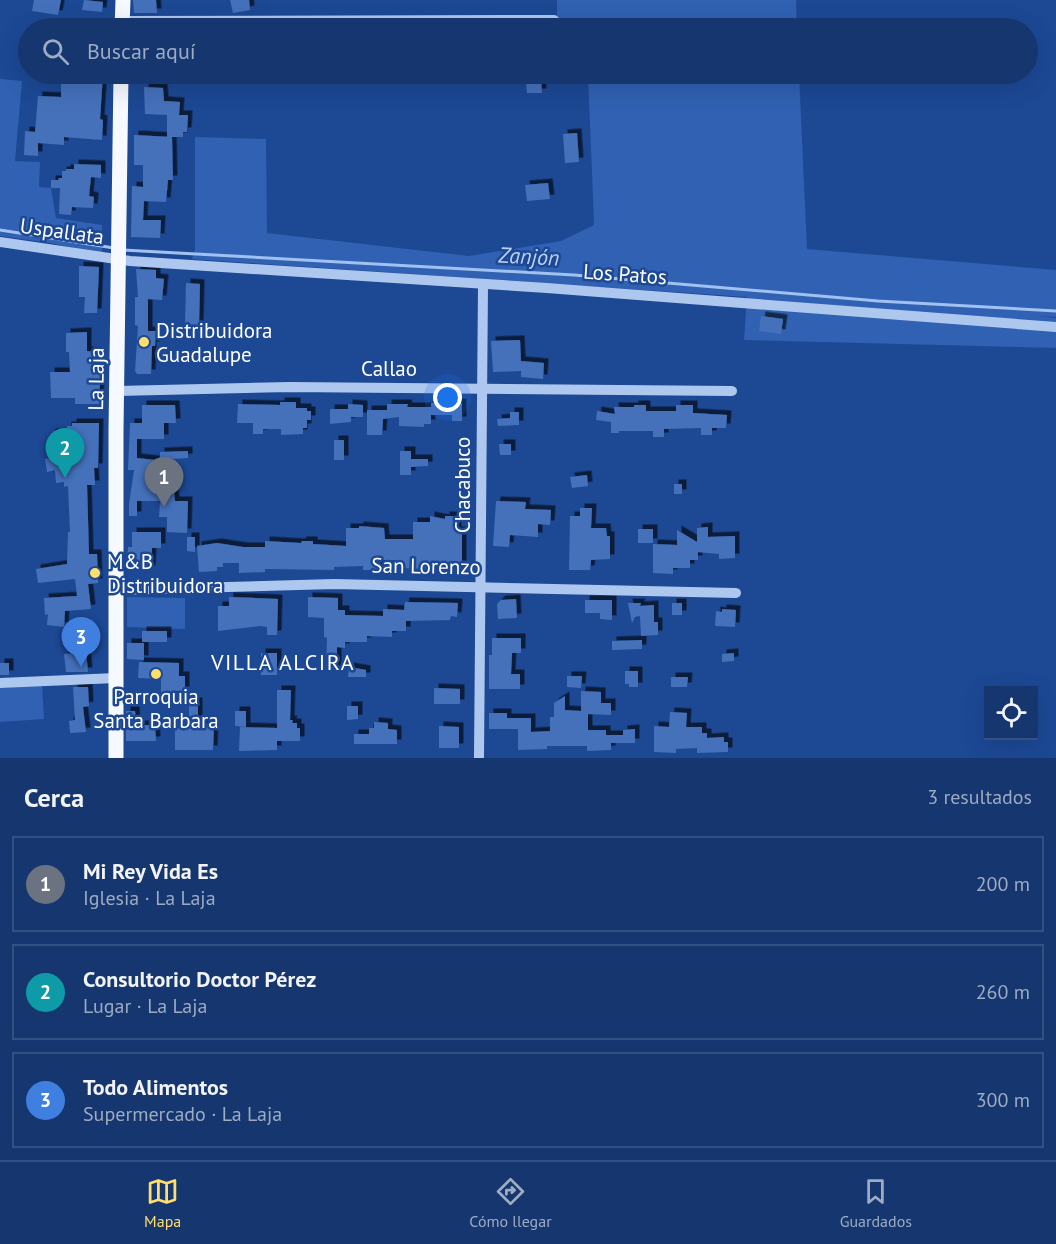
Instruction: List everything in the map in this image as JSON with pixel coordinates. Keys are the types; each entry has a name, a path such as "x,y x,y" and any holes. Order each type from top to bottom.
{"main road":[{"path":"122,18 123,0"},
{"name":"La Laja","path":"116,758 118,259 122,84"}],"street":[{"name":"Uspallata","path":"0,242 118,259"},
{"name":"Los Patos","path":"118,259 547,288 1056,327"},
{"name":"Chacabuco","path":"479,758 483,285"},
{"name":"Callao","path":"117,391 290,387 732,391"},
{"name":"San Lorenzo","path":"116,590 334,584 736,593"},
{"path":"0,683 116,678"}],"shaded area":[{"path":"557,0 796,0 797,18 557,18"},
{"path":"0,79 18,81 18,84 22,84 15,161 40,162 39,187 51,188 56,218 102,225 102,254 0,236"},
{"path":"588,84 799,84 807,249 1056,270 1056,317 1035,316 1056,318 1056,348 744,340 747,297 192,259 195,249 195,137 266,139 267,233 469,256 561,241 594,225"},
{"path":"127,597 185,598 185,629 127,627"},
{"path":"42,685 44,719 0,722 0,688"}],"building":[{"path":"34,0 61,0 58,15 32,11"},
{"path":"84,0 103,2 102,12 82,10"},
{"path":"133,0 156,0 157,13 134,13"},
{"path":"230,0 249,0 250,10 233,13"},
{"path":"61,84 102,84 100,119 103,120 102,140 64,137 64,145 38,143 38,156 24,155 25,131 35,132 38,96 61,97"},
{"path":"526,84 541,84 542,93 527,93"},
{"path":"144,87 163,88 164,101 180,102 179,115 188,115 187,132 183,132 183,137 167,137 167,115 145,114"},
{"path":"577,133 579,162 565,163 563,134"},
{"path":"134,135 172,137 173,180 168,180 166,202 144,201 143,220 161,220 160,238 131,237 132,186 143,187 143,165 134,165"},
{"path":"74,164 101,165 101,178 91,177 89,196 94,197 93,208 72,207 71,215 59,214 60,188 51,188 51,180 62,178 62,171 74,169"},
{"path":"548,183 550,199 527,201 525,185"},
{"path":"79,266 99,267 97,313 84,313 85,297 79,297"},
{"path":"136,269 156,270 156,278 164,279 162,300 148,299 148,331 156,331 155,346 152,346 151,374 137,374 135,371 138,326 135,325 135,297 138,297"},
{"path":"186,283 200,284 199,325 185,324"},
{"path":"761,316 783,319 781,334 759,331"},
{"path":"87,332 87,351 96,352 95,361 101,361 99,404 75,404 75,398 51,398 50,372 70,372 69,352 66,352 66,333"},
{"path":"520,340 521,361 544,363 543,379 521,377 521,371 493,372 491,341"},
{"path":"280,402 296,402 296,408 307,408 307,411 311,411 311,420 307,420 307,428 303,428 303,434 281,435 281,429 263,429 263,434 253,434 253,423 237,423 238,404 280,405"},
{"path":"431,403 462,403 462,421 452,421 452,415 431,415 431,424 424,424 424,427 399,426 399,417 383,419 382,435 367,435 367,410 387,410 387,404 431,407"},
{"path":"348,404 363,405 363,417 351,417 351,422 330,424 330,409 348,409"},
{"path":"142,405 175,405 176,423 164,423 164,439 137,439 137,458 155,460 158,482 173,484 175,501 188,501 187,533 167,532 167,517 159,517 160,501 137,501 137,516 129,516 134,470 128,470 130,423 142,423"},
{"path":"634,405 646,405 646,411 676,411 676,405 693,405 693,413 727,415 726,428 712,428 712,435 701,435 701,428 664,429 664,437 653,437 653,431 611,433 611,422 596,420 597,411 615,414 614,407 634,407"},
{"path":"510,412 519,412 519,425 498,426 497,419 510,418"},
{"path":"72,423 99,423 98,468 94,468 95,485 87,485 89,554 97,554 98,583 88,584 91,609 65,611 64,627 47,625 48,614 45,615 44,598 77,596 75,579 38,583 36,569 67,564 68,532 70,532 68,486 64,487 64,482 56,483 55,470 47,472 45,459 51,458 51,433 67,433 67,426 72,426"},
{"path":"334,440 344,440 344,460 334,460"},
{"path":"499,444 511,444 511,455 500,455"},
{"path":"188,451 188,458 160,460 160,452"},
{"path":"400,451 411,451 411,459 428,459 428,466 411,467 411,475 400,475"},
{"path":"587,475 588,486 572,488 570,477"},
{"path":"674,484 682,484 682,494 674,494"},
{"path":"496,501 526,502 525,509 551,510 550,525 538,524 538,537 510,535 509,547 493,546"},
{"path":"580,508 592,508 591,528 606,528 607,536 610,536 610,559 591,560 590,570 569,570 570,516 580,516"},
{"path":"430,516 445,519 445,516 457,516 457,531 462,531 462,565 430,565 430,569 396,568 396,560 380,560 379,570 363,570 363,566 334,567 334,570 265,569 265,572 239,573 239,563 223,563 223,567 217,567 217,571 199,572 197,546 217,543 243,547 265,547 265,541 301,543 302,541 313,541 313,544 346,546 346,528 359,528 359,526 384,528 385,539 413,539 413,522 430,522"},
{"path":"708,527 708,537 735,536 735,558 719,559 719,554 698,552 698,560 690,560 690,568 673,568 673,574 653,573 653,544 677,545 677,530 697,542 697,528"},
{"path":"638,529 653,529 653,543 638,543"},
{"path":"132,532 161,532 161,548 152,548 151,570 133,569 127,563 128,547 132,547"},
{"path":"187,537 195,537 195,552 187,551"},
{"path":"229,597 278,599 277,635 267,635 267,627 261,626 218,631 218,606 229,606"},
{"path":"308,597 338,598 338,610 345,610 345,615 383,616 383,609 404,610 405,602 458,603 457,617 451,616 450,620 406,621 406,631 392,631 392,637 367,636 367,642 345,642 345,648 337,647 337,670 326,670 327,638 324,637 324,618 308,617"},
{"path":"516,599 517,618 498,619 497,604 501,600"},
{"path":"585,600 612,600 612,620 600,619 600,613 585,613"},
{"path":"628,603 641,603 640,606 654,605 654,622 658,622 658,635 641,636 640,616 635,617 632,623"},
{"path":"672,603 682,603 682,615 672,615"},
{"path":"722,609 736,610 735,627 715,626 716,611 722,612"},
{"path":"142,631 167,631 167,642 142,642"},
{"path":"492,638 521,638 521,653 512,653 511,674 520,674 520,689 489,689 489,655 492,655"},
{"path":"642,640 642,649 612,650 612,641"},
{"path":"127,643 144,643 144,660 127,659"},
{"path":"86,652 88,672 66,672 64,654"},
{"path":"261,653 277,653 277,675 261,675"},
{"path":"734,653 734,661 722,662 722,654"},
{"path":"139,662 179,663 179,676 185,676 185,691 173,691 173,700 161,700 161,679 138,678"},
{"path":"0,663 9,663 9,675 0,675"},
{"path":"349,667 366,670 366,677 348,677"},
{"path":"625,671 638,671 638,687 629,687 629,684 625,684"},
{"path":"567,676 582,676 581,688 567,687"},
{"path":"671,677 688,677 687,687 671,687"},
{"path":"73,687 88,687 89,706 83,707 86,732 70,733 69,721 75,720"},
{"path":"434,688 460,689 460,704 434,704"},
{"path":"277,690 291,690 290,720 293,720 292,723 297,723 297,728 300,728 300,741 277,741 277,750 239,751 240,727 277,728"},
{"path":"581,691 601,692 601,703 611,703 611,715 588,714 588,730 606,730 606,735 623,735 623,730 635,729 635,743 611,743 611,750 587,751 587,746 547,746 547,749 518,750 518,729 489,729 489,713 507,713 507,718 531,718 531,732 550,731 550,717 554,717 554,703 565,696 565,710 581,711"},
{"path":"189,702 198,702 200,725 214,725 213,750 175,750 175,728 189,726"},
{"path":"347,706 358,706 358,719 347,720"},
{"path":"126,711 135,711 136,725 155,725 156,741 126,741"},
{"path":"235,711 246,711 246,727 235,726"},
{"path":"670,712 687,713 686,727 702,727 702,733 707,733 707,738 724,737 724,742 728,742 728,752 697,753 697,748 676,749 676,753 654,752 654,726 669,727"},
{"path":"374,722 388,723 388,729 397,730 397,744 354,744 354,734 369,734 369,728 374,728"},
{"path":"439,726 459,727 459,748 439,748"}],"waterway":[{"name":"Zanjón","path":"0,230 114,248"},
{"name":"Zanjón","path":"123,250 574,275 878,301 1056,311"}],"place":[{"name":"Distribuidora Guadalupe","path":"144,342"},
{"name":"Consultorio Doctor Pérez","path":"65,478"},
{"name":"Mi Rey Vida Es","path":"164,507"},
{"name":"M&B Distribuidora","path":"95,573"},
{"name":"Todo Alimentos","path":"81,667"},
{"name":"Parroquia Santa Barbara","path":"156,674"}],"district":[{"name":"VILLA ALCIRA","path":"283,662"}]}
